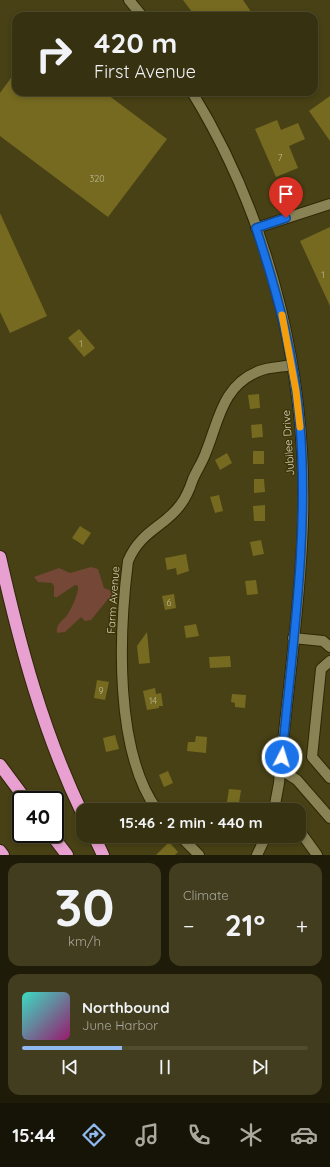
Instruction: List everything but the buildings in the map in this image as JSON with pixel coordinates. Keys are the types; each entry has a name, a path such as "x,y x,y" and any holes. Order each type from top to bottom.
{"highway":[{"path":"0,557 20,644 42,715 78,803"},
{"path":"0,765 19,791"},
{"path":"58,843 67,855"},
{"path":"98,843 104,855"},
{"path":"0,851 3,855"}],"street":[{"path":"129,0 139,12"},
{"name":"Jubilee Drive","path":"194,96 230,164 256,228 279,303 292,365 300,425 303,502 302,544 275,803"},
{"path":"256,228 330,204"},
{"name":"Farm Avenue","path":"152,803 129,744 126,725 122,637 128,561 132,552 144,536 172,515 181,504 206,453 216,418 224,402 236,386 244,378 260,370 292,365"},
{"path":"293,638 323,641 330,647"},
{"path":"330,661 321,669 312,757 330,778"},
{"path":"280,769 297,780 330,818"},
{"path":"306,840 316,855"},
{"path":"187,843 199,855"},
{"path":"257,855 263,843"}],"shaded area":[{"path":"91,567 98,569 104,588 119,594 108,599 91,620 85,621 81,617 65,632 57,633 57,627 68,614 73,604 78,586 75,585 57,597 54,597 54,586 52,583 38,582 34,577 59,568 70,573"}],"slow traffic":[{"path":"282,315 291,359 300,427"}],"route":[{"path":"282,757 302,544 303,502 300,425 286,332 279,303 256,228 286,218"}]}
